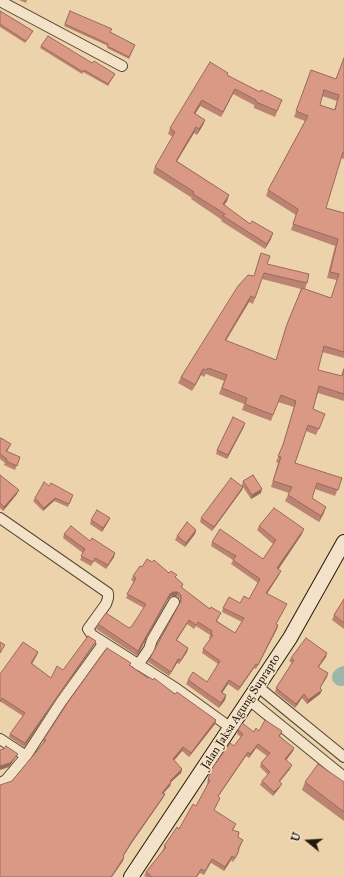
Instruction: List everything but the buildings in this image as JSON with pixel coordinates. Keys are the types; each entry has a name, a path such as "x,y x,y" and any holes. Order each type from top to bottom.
{"main road":[{"name":"Jalan Jaksa Agung Suprapto","path":"131,877 231,728 256,686 290,638 344,542"}],"street":[{"path":"0,1 122,66"},
{"path":"0,518 108,593 106,604 90,626 90,633 103,644 177,689 231,728"},
{"path":"138,666 149,649 152,640 174,602"},
{"path":"0,782 6,780 26,756 61,702 103,644"},
{"path":"256,686 344,757"},
{"path":"248,700 344,776"},
{"path":"302,743 312,731"},
{"path":"0,739 26,756"}]}
